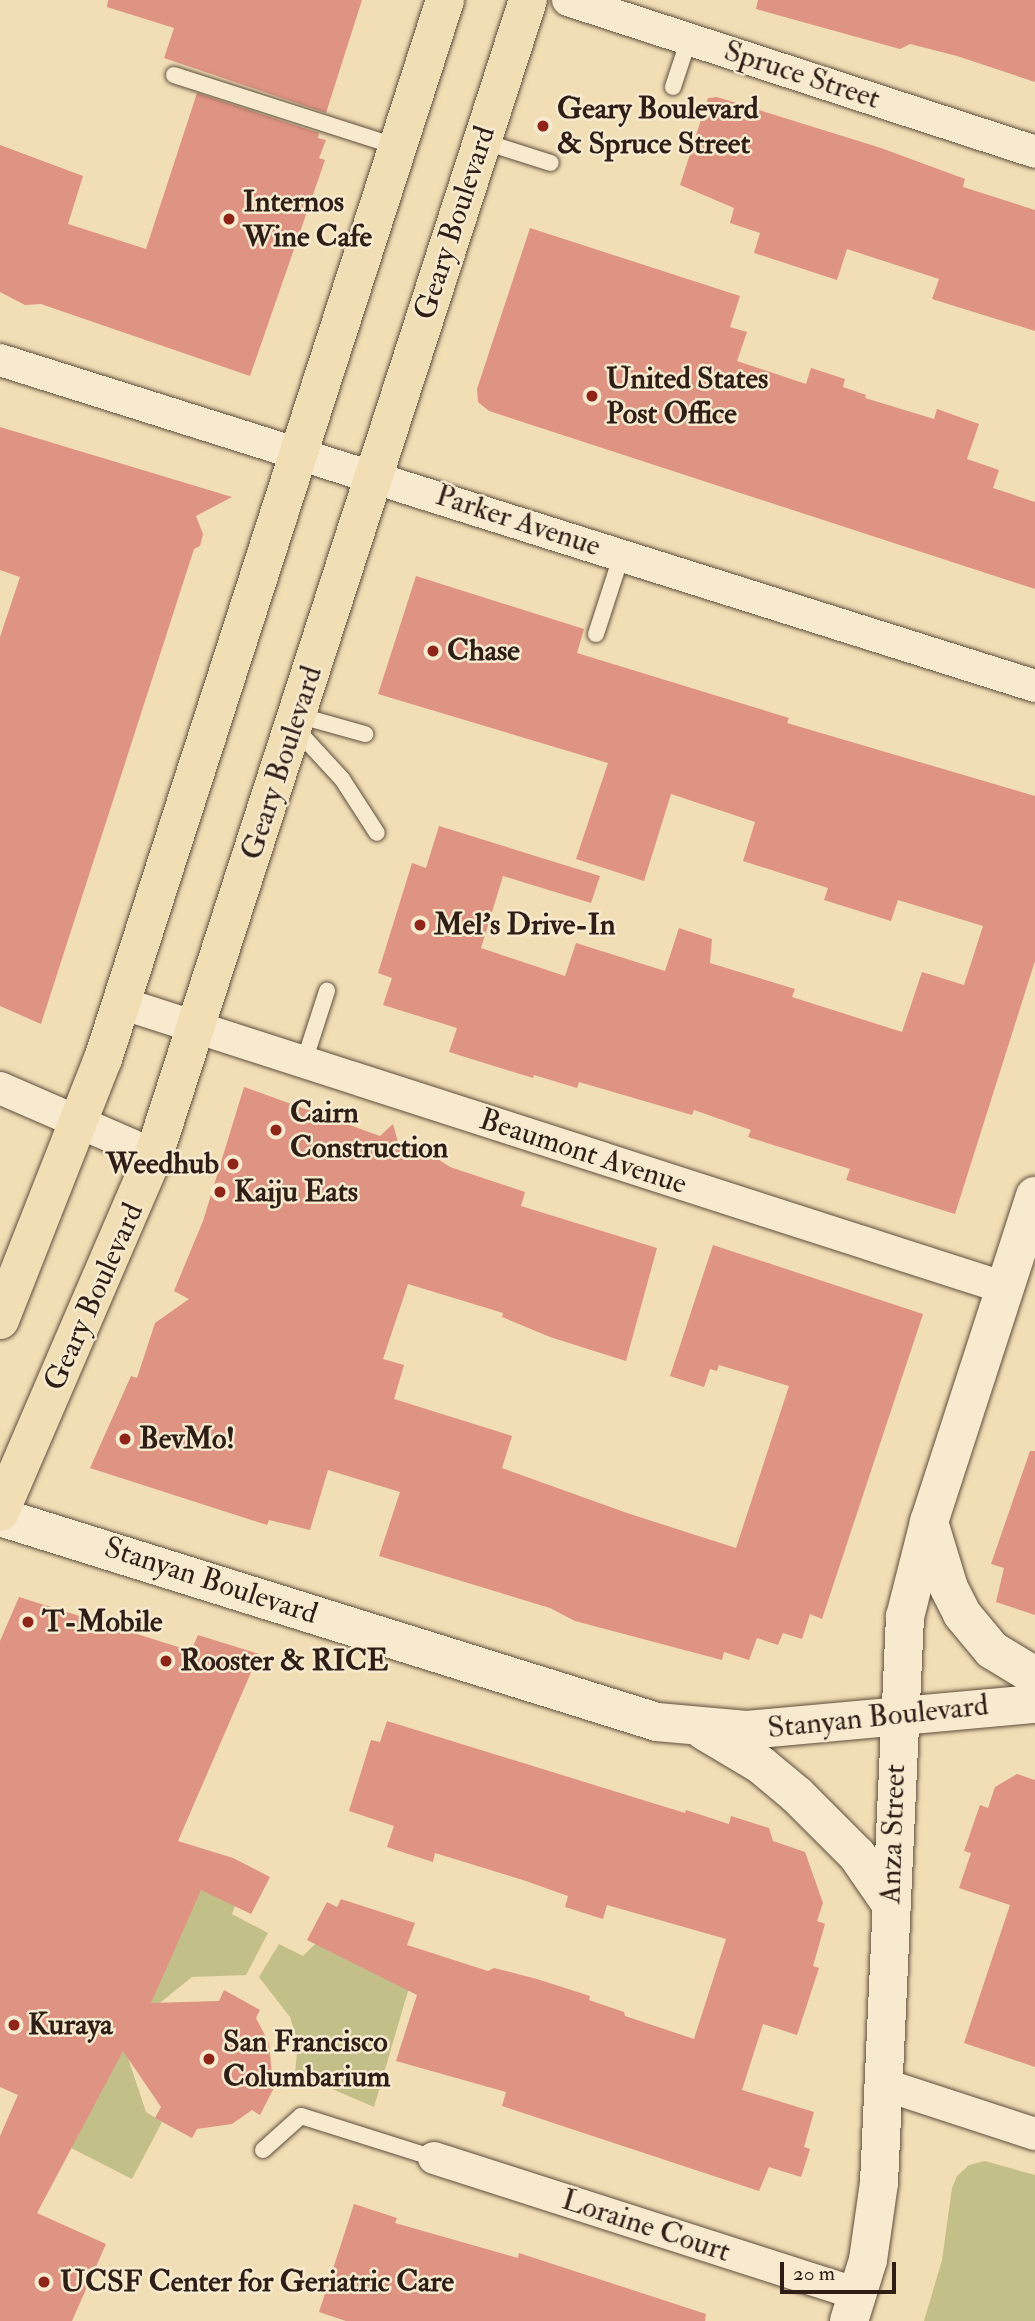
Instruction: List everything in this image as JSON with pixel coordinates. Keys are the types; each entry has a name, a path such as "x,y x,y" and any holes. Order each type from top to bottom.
{"main road":[{"path":"0,1320 80,1123 121,1003 445,0"},
{"name":"Geary Boulevard","path":"0,1514 154,1155 528,0"},
{"name":"Anza Street","path":"854,2307 875,2221 905,1617 929,1522 1035,1198"},
{"name":"Stanyan Boulevard","path":"0,1514 641,1720 712,1730 1035,1704"},
{"path":"929,1522 949,1588 962,1614 992,1650 1035,1676"},
{"path":"712,1730 797,1795 857,1855 890,1903"}],"street":[{"name":"Spruce Street","path":"568,0 1035,152"},
{"name":"Parker Avenue","path":"0,360 1035,686"},
{"name":"Beaumont Avenue","path":"121,1003 1005,1288"},
{"path":"0,1088 154,1155"},
{"path":"882,2084 1035,2134"},
{"name":"Loraine Court","path":"434,2158 854,2307"}],"lane":[{"path":"673,87 689,39"},
{"path":"174,75 398,147"},
{"path":"482,141 551,163"},
{"path":"596,634 622,554"},
{"path":"295,721 365,734"},
{"path":"295,721 342,779 377,833"},
{"path":"304,1062 327,991"},
{"path":"263,2150 301,2116 434,2158"}],"shaded area":[{"path":"157,1834 243,1884 232,1914 268,1933 246,1975 192,1977 134,2024 126,2052 146,2112 162,2122 132,2179 14,2119"},
{"path":"324,1935 413,1974 374,2107 295,2073 298,2042 290,2017 259,1977 279,1944 303,1956"},
{"path":"985,2161 1035,2175 1035,2321 924,2321 942,2260 952,2188 957,2176 969,2165"}],"building":[{"path":"108,0 362,0 326,113 164,58 174,28 107,7"},
{"path":"758,0 1035,0 1035,82 957,56 910,44 900,49 756,9"},
{"path":"197,93 319,133 318,138 326,140 319,158 325,160 250,376 41,304 25,305 0,292 0,145 83,176 68,224 146,249"},
{"path":"717,97 881,148 965,179 963,187 1035,210 1035,331 932,299 939,279 847,249 837,280 754,253 760,233 730,223 734,208 680,185 708,98"},
{"path":"530,228 740,296 730,327 747,332 737,361 806,384 811,368 845,379 843,387 866,395 865,398 934,419 937,409 979,424 967,459 999,470 993,488 1035,502 1035,589 489,411 478,402 477,389"},
{"path":"0,427 232,497 196,516 203,534 200,546 194,549 41,1024 0,1006 0,637 20,577 0,570"},
{"path":"416,576 584,629 577,653 789,718 787,723 1035,796 1035,961 955,1214 846,1180 850,1169 748,1137 751,1130 694,1110 692,1115 579,1082 577,1088 534,1075 533,1078 449,1052 457,1028 383,1005 392,978 378,973 412,863 426,868 439,826 600,876 591,903 503,876 481,948 565,976 576,943 665,971 679,928 712,939 710,963 795,989 792,997 902,1032 922,972 964,985 983,926 898,900 891,921 824,900 828,888 743,861 755,822 671,794 644,881 576,859 608,763 378,694"},
{"path":"244,1087 380,1136 393,1124 398,1142 424,1150 450,1167 525,1192 521,1206 657,1248 626,1361 550,1337 502,1317 503,1313 408,1284 383,1359 404,1365 394,1399 512,1436 502,1468 627,1513 736,1548 789,1386 719,1365 717,1371 710,1369 704,1387 670,1376 713,1245 923,1314 822,1619 810,1614 802,1639 783,1633 778,1645 757,1638 749,1660 724,1652 722,1660 575,1621 550,1608 379,1556 400,1492 328,1470 310,1530 269,1520 267,1525 90,1468 131,1376 137,1378 155,1323 189,1299 174,1291 203,1221"},
{"path":"1030,1451 1035,1451 1035,1615 996,1602 1004,1568 991,1564"},
{"path":"19,1597 191,1651 198,1635 259,1654 178,1841 233,1858 270,1877 251,1914 201,1890 151,2003 219,2001 224,1990 260,2010 256,2018 269,2043 272,2075 279,2078 260,2115 252,2110 232,2124 197,2129 192,2138 155,2118 161,2107 123,2051 37,2213 106,2244 72,2321 0,2321 0,2136 18,2095 0,2087 0,1641"},
{"path":"387,1721 685,1813 686,1810 729,1824 731,1816 769,1828 773,1841 805,1852 823,1903 817,1921 825,1924 813,1966 819,1968 797,2035 763,2024 742,2090 814,2112 804,2147 810,2149 801,2177 769,2167 759,2191 502,2106 506,2092 396,2061 417,1995 307,1940 327,1902 337,1907 341,1899 415,1923 407,1945 488,1971 494,1968 590,1996 589,2000 624,2012 625,2016 694,2039 726,1939 607,1905 603,1919 565,1907 568,1896 523,1880 435,1853 433,1862 387,1847 394,1826 349,1811 371,1740 380,1742"},
{"path":"1017,1774 1035,1780 1035,2067 964,2043 1010,1905 959,1888 971,1853 964,1851 980,1805 988,1808 995,1787"},
{"path":"354,2204 397,2218 395,2223 518,2258 519,2253 706,2314 705,2321 346,2321 319,2312"}],"place":[{"name":"Geary Boulevard & Spruce Street","path":"543,126"},
{"name":"Internos Wine Cafe","path":"229,219"},
{"name":"United States Post Office","path":"592,396"},
{"name":"Chase","path":"433,651"},
{"name":"Mel's Drive-In","path":"420,925"},
{"name":"Cairn Construction","path":"276,1130"},
{"name":"Weedhub","path":"233,1164"},
{"name":"Kaiju Eats","path":"220,1192"},
{"name":"BevMo!","path":"125,1439"},
{"name":"T-Mobile","path":"28,1622"},
{"name":"Rooster & RICE","path":"166,1661"},
{"name":"Kuraya","path":"14,2025"},
{"name":"San Francisco Columbarium","path":"209,2059"},
{"name":"UCSF Center for Geriatric Care","path":"44,2282"}]}
